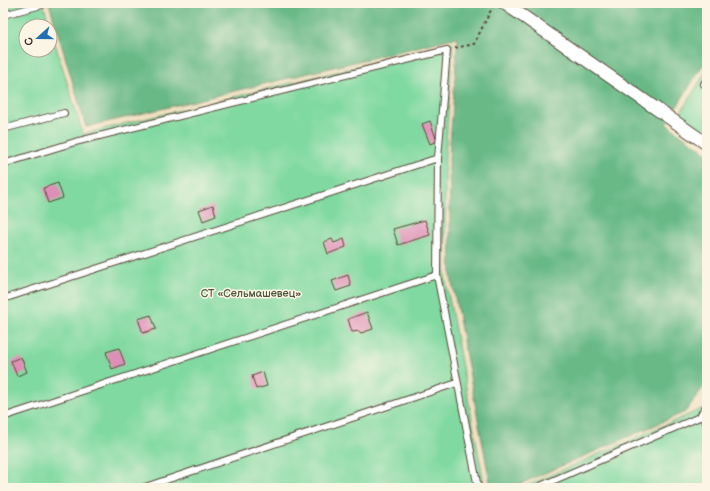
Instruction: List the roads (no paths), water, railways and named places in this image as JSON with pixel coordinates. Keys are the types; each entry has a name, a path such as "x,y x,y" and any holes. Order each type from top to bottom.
{"street":[{"path":"504,3 707,144"}],"lane":[{"path":"3,16 42,5"},
{"path":"3,164 75,142 448,50 438,158 438,275 457,383 478,488"},
{"path":"707,80 704,84 707,86"},
{"path":"3,129 64,113"},
{"path":"3,299 438,158"},
{"path":"3,417 438,275"},
{"path":"142,488 457,383"},
{"path":"536,488 706,417"}],"park label":[{"name":"СТ «Сельмашевец»","path":"251,293"}]}
